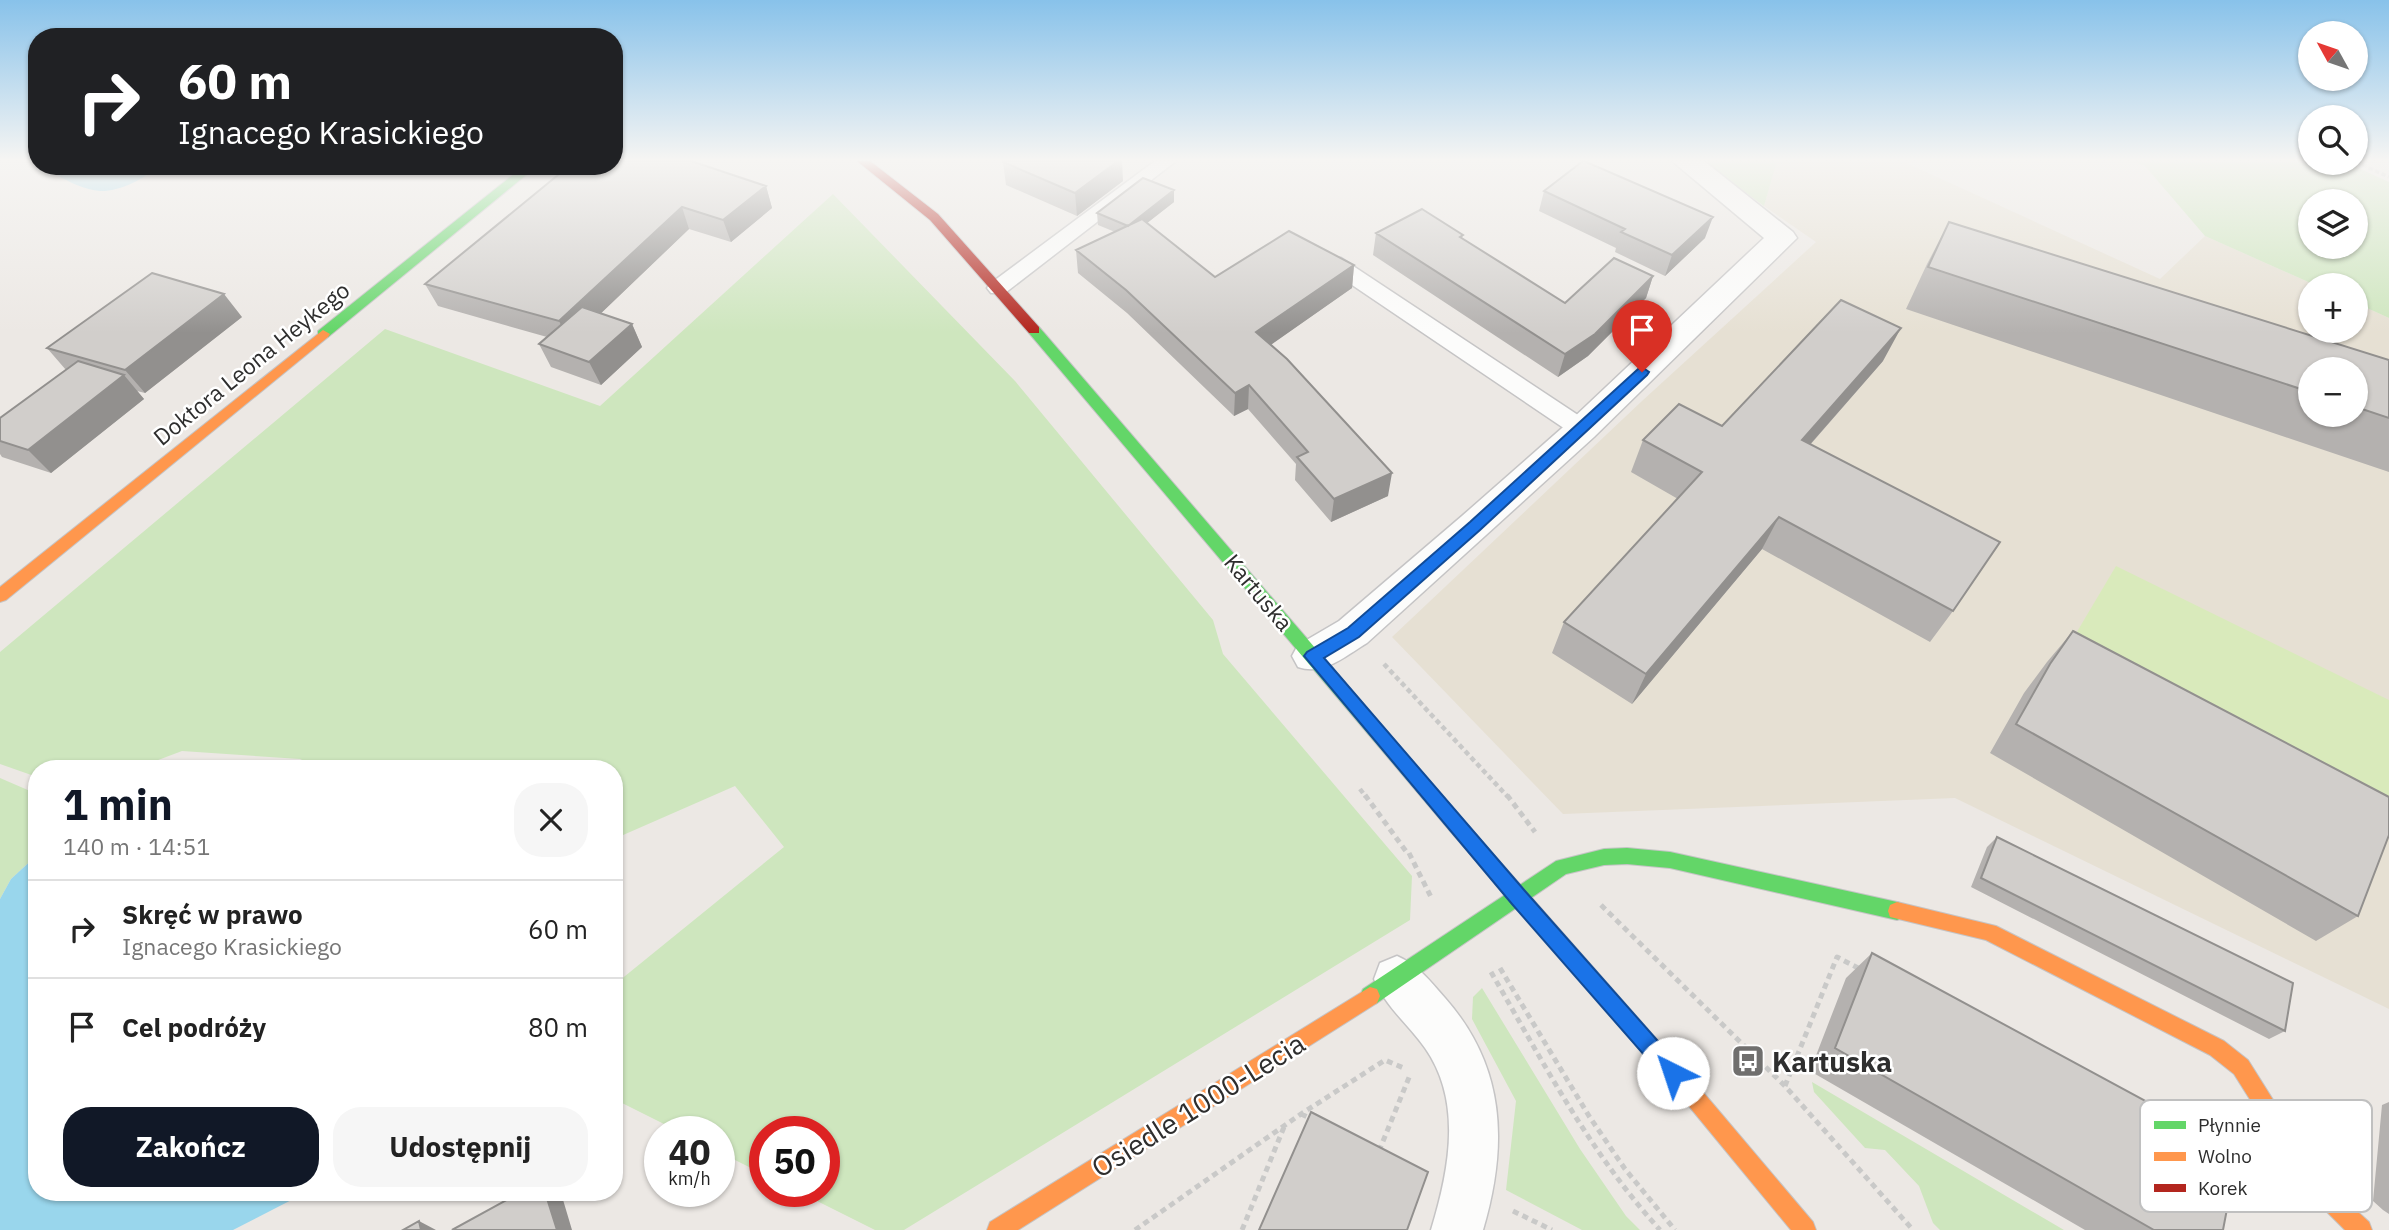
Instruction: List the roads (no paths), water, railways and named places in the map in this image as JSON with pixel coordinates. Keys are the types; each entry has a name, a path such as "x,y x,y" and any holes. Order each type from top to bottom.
{"street":[{"name":"Doktora Leona Heykego","path":"0,596 466,218"},
{"name":"Kartuska","path":"936,218 1518,898 1690,1092 1805,1230"},
{"path":"1312,656 1353,632 1582,429 1782,238 1758,218"},
{"path":"1518,898 1562,867 1593,858 1623,854 1670,860 1989,932 2217,1048 2241,1067 2262,1100"},
{"name":"Osiedle 1000-Lecia","path":"998,1230 1397,979 1518,898"},
{"path":"1397,979 1449,1041 1468,1085 1476,1130 1470,1190 1457,1230"},
{"path":"2342,1212 2361,1230"}],"lane":[{"path":"998,288 1091,218"},
{"path":"1334,262 1582,429"}],"water":[{"path":"28,863 28,1201 289,1201 233,1230 0,1230 0,899 11,879"}],"place":[{"name":"Kartuska","path":"1748,1061"}]}
